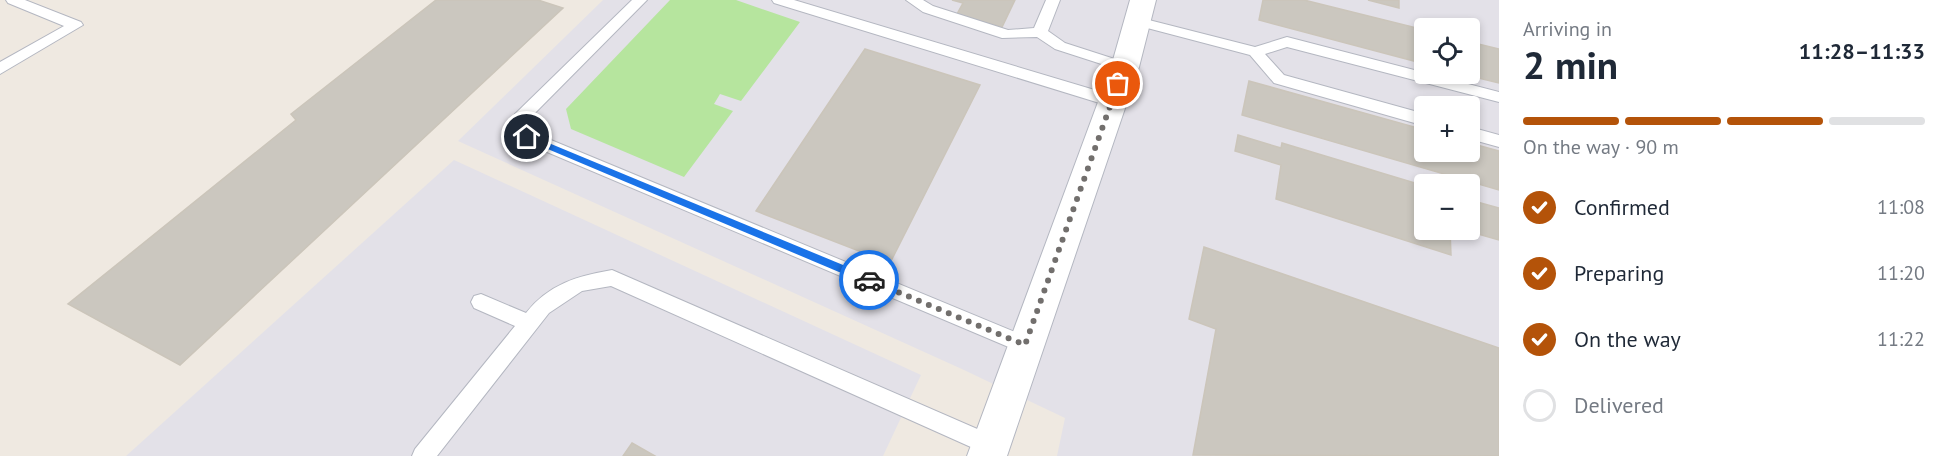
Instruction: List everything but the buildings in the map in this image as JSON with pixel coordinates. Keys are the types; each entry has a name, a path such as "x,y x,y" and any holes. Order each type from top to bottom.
{"street":[{"path":"988,450 1125,67 1140,11"}],"lane":[{"path":"0,69 76,25 13,0"},
{"path":"640,0 521,118 527,137 1025,345"},
{"path":"779,0 1112,101"},
{"path":"913,0 928,9 1007,35 1040,32 1060,46 1125,67"},
{"path":"1040,32 1053,0"},
{"path":"1140,11 1256,52 1279,79 1414,117"},
{"path":"1256,52 1287,42 1499,97"},
{"path":"1480,136 1499,141"},
{"path":"423,456 543,307 578,284 612,278 988,450"},
{"path":"481,302 530,324"}],"shaded area":[{"path":"603,0 1499,0 1499,456 1057,456 1065,418 458,141"},
{"path":"454,160 921,375 883,456 126,456"}],"green space":[{"path":"670,0 736,0 800,22 741,101 720,94 714,104 733,111 684,177 571,129 566,109"}],"way so far":[{"path":"869,280 1025,345 1118,84"}],"route":[{"path":"527,137 869,280"}]}
